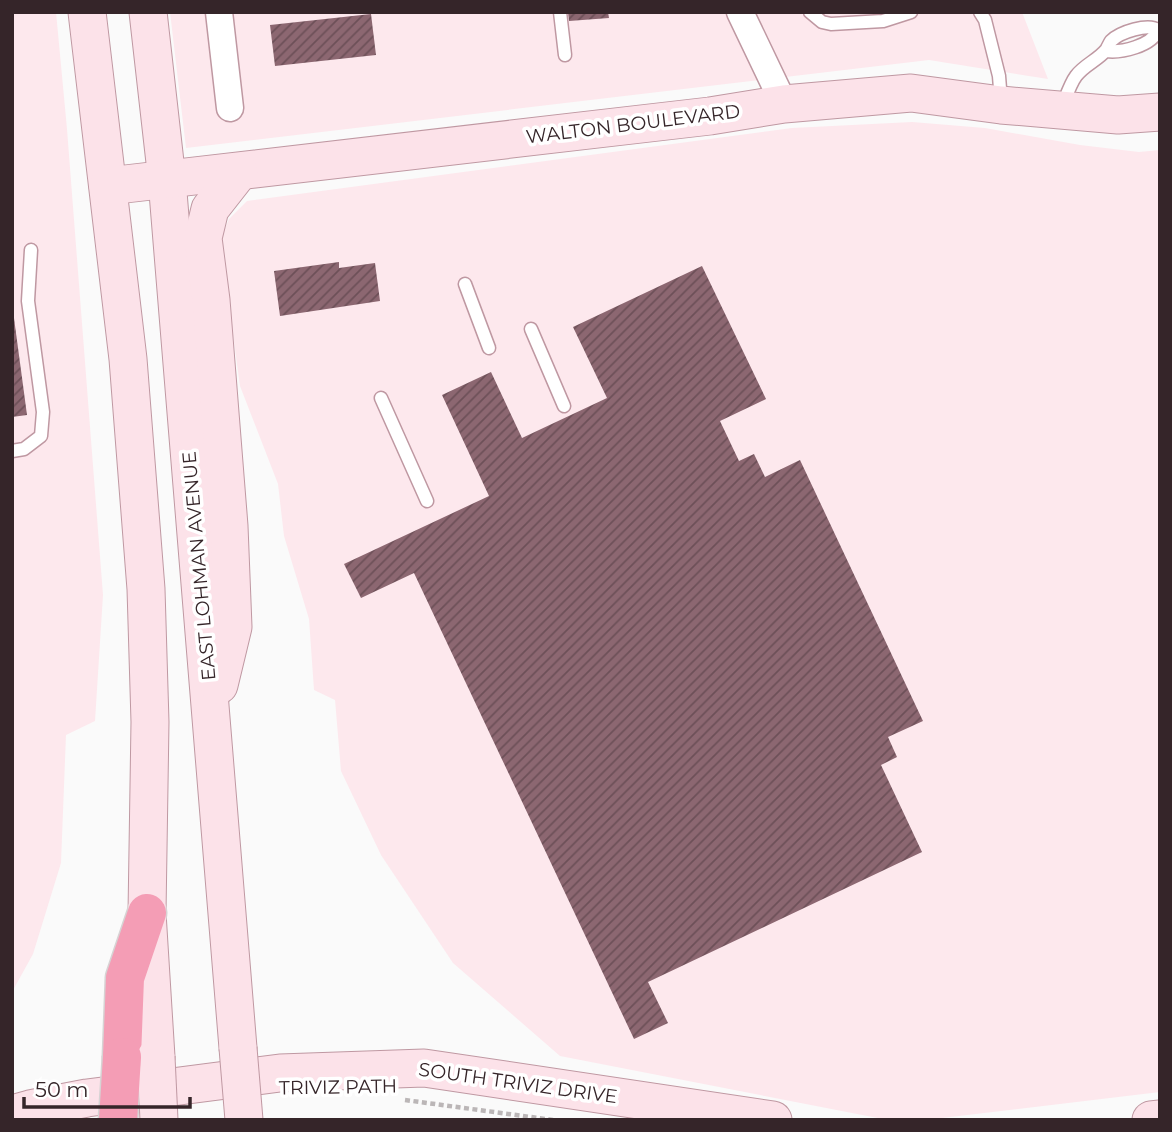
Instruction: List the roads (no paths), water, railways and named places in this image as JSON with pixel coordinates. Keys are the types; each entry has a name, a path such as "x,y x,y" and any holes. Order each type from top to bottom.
{"highway":[{"path":"118,1120 139,1057 125,978 147,913"}],"street":[{"path":"87,12 128,359 146,589 150,722 147,913"},
{"name":"EAST LOHMAN AVENUE","path":"148,12 167,180 244,1120"},
{"path":"219,12 230,108"},
{"path":"740,12 783,104"},
{"name":"WALTON BOULEVARD","path":"108,186 710,116 783,104 911,93 1060,110 1118,114 1160,112"},
{"path":"211,716 233,627 223,447 203,238 210,209 239,172"},
{"path":"139,1057 159,1120"},
{"name":"SOUTH TRIVIZ DRIVE","path":"12,1114 88,1098 280,1073 424,1068 773,1120"},
{"path":"1151,1120 1160,1119"}],"lane":[{"path":"560,12 565,55"},
{"path":"810,12 822,22 831,24 883,21 911,12"},
{"path":"980,12 985,20 999,76 1001,105"},
{"path":"1060,110 1075,76 1090,62 1106,51 1115,52 1151,40 1159,30"},
{"path":"12,451 24,449 41,436 43,412 29,301 31,250"},
{"path":"465,284 489,348"},
{"path":"531,329 564,406"},
{"path":"381,398 427,500"}]}
